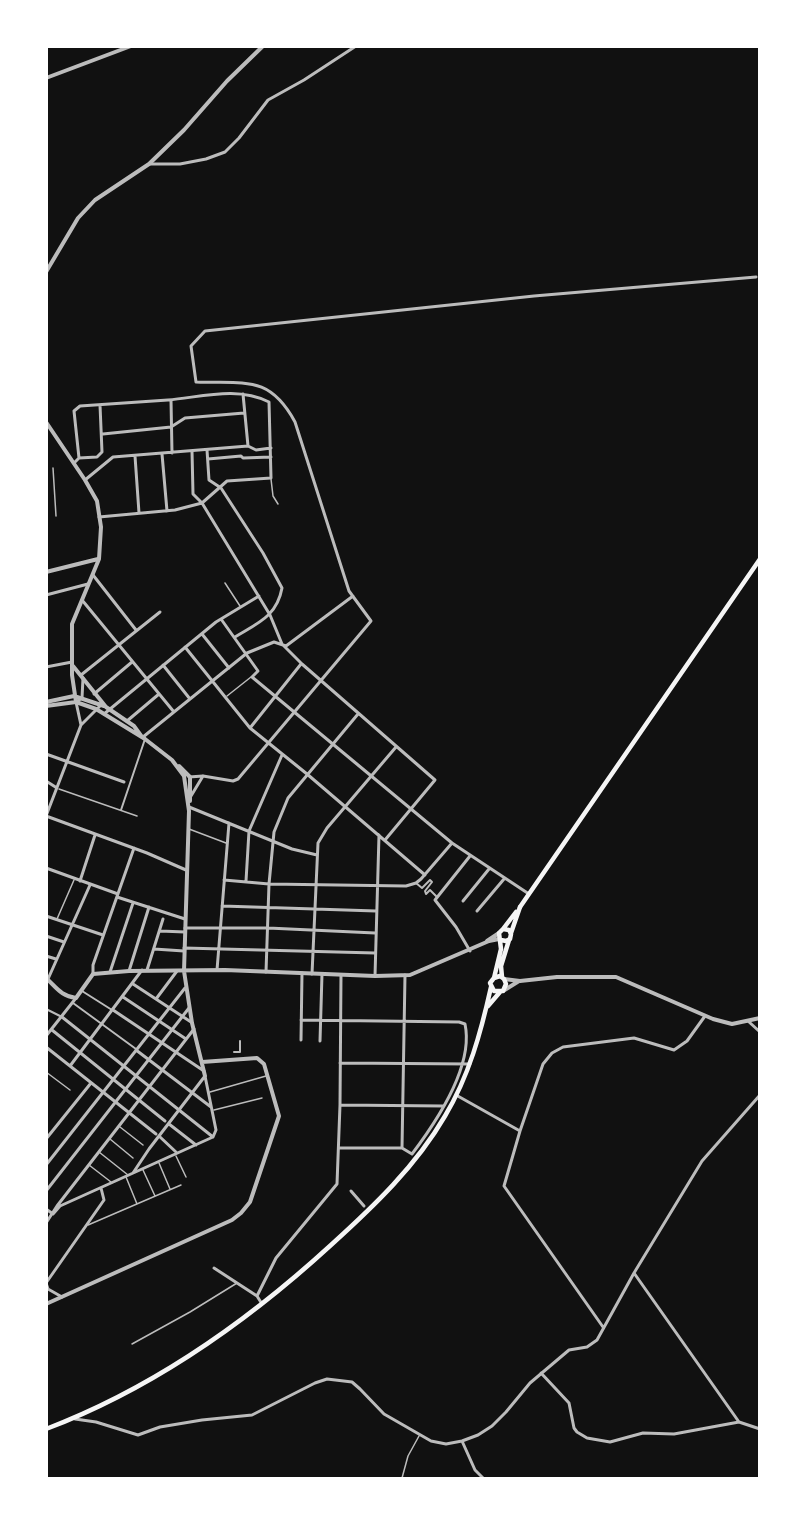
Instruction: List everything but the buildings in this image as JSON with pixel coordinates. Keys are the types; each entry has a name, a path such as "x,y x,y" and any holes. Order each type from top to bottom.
{"main road":[{"path":"46,1430 75,1419 149,1381 195,1354 291,1282 391,1187 433,1135 456,1095 470,1064 501,949 501,935 759,559"},
{"path":"486,1008 506,984 501,966 520,907"},
{"path":"501,935 509,930 511,934"},
{"path":"501,935 509,940"},
{"path":"494,978 503,978"},
{"path":"491,987 494,991 502,991"}],"street":[{"path":"46,78 131,46"},
{"path":"46,272 78,218 95,200 149,164 184,130 226,81 263,46"},
{"path":"149,164 180,164 206,159 225,152 239,138 268,100 356,46"},
{"path":"184,776 232,781 238,779 371,621 349,591 296,422 288,409 270,390 255,384 196,382 191,346 205,331 546,295 756,277"},
{"path":"79,458 74,411 80,406 171,400 223,393 243,394 269,402 271,478 228,481 202,503 167,511 99,517"},
{"path":"243,394 248,446"},
{"path":"171,400 172,453"},
{"path":"74,463 79,458 97,457 102,452 100,405"},
{"path":"103,434 171,427 185,418 244,413"},
{"path":"46,422 97,501 102,527 99,559 72,624 72,675 81,725"},
{"path":"46,434 54,433"},
{"path":"85,480 110,459 248,446 256,450 271,448"},
{"path":"207,450 209,480 220,488 263,553 282,588 279,602 270,615 235,637"},
{"path":"192,451 193,494 202,503 270,615 282,644 358,714 435,780 386,840"},
{"path":"162,454 167,511"},
{"path":"135,456 139,513"},
{"path":"207,459 241,456 243,458 271,457"},
{"path":"46,572 99,559"},
{"path":"92,574 136,630"},
{"path":"46,595 88,584"},
{"path":"121,810 144,738 247,653 274,642 286,646 353,596"},
{"path":"186,870 134,848 46,816 81,725 96,709 105,707 147,678 221,619 259,597"},
{"path":"82,600 174,712"},
{"path":"82,698 82,677 118,644 160,612"},
{"path":"221,619 258,671 252,677 452,843 529,894"},
{"path":"201,634 229,668"},
{"path":"274,642 277,634"},
{"path":"184,647 250,728 425,875"},
{"path":"94,693 133,662"},
{"path":"46,667 73,664"},
{"path":"73,664 105,707 104,714"},
{"path":"250,728 302,664"},
{"path":"163,665 190,699"},
{"path":"127,721 159,694"},
{"path":"46,704 74,696 105,707 127,721 190,777 184,949 185,988 216,1130 214,1136 177,1155 60,1206 53,1214"},
{"path":"76,702 82,698"},
{"path":"46,704 76,702 96,709 144,738"},
{"path":"266,972 269,884 274,832 288,798 358,714"},
{"path":"312,974 318,843 327,828 396,747"},
{"path":"46,754 124,782"},
{"path":"246,882 249,831 282,755"},
{"path":"175,763 184,776 189,809"},
{"path":"190,798 201,776"},
{"path":"46,781 57,788"},
{"path":"189,809 292,849 316,855"},
{"path":"217,970 229,823"},
{"path":"80,881 95,834"},
{"path":"375,976 379,835"},
{"path":"224,880 269,884 406,886 416,883 425,875 452,843"},
{"path":"46,1036 93,974 93,965 134,848"},
{"path":"470,856 435,900 456,927 470,951"},
{"path":"46,868 134,903 185,919"},
{"path":"463,901 489,869"},
{"path":"477,911 504,879"},
{"path":"416,883 422,888 430,880 432,882 425,891 426,894 430,890 437,897"},
{"path":"90,885 47,978 58,992 75,1000 102,1024 213,1109"},
{"path":"110,972 134,903"},
{"path":"222,906 376,911"},
{"path":"129,971 149,907"},
{"path":"46,916 103,935"},
{"path":"70,1066 145,970 163,919"},
{"path":"160,931 268,928 375,933"},
{"path":"93,974 145,970 217,970 375,976 410,975 470,951 501,935"},
{"path":"46,936 64,942"},
{"path":"154,949 375,953"},
{"path":"46,956 56,959"},
{"path":"156,999 177,971"},
{"path":"301,1040 302,973"},
{"path":"320,1041 322,974"},
{"path":"257,1296 276,1258 337,1184 341,975"},
{"path":"402,1148 405,975"},
{"path":"503,978 520,981 586,976 616,977 705,1016 732,1024 759,1018"},
{"path":"502,991 520,981"},
{"path":"133,984 192,1023"},
{"path":"46,1165 185,988"},
{"path":"82,990 162,1042 205,1074"},
{"path":"123,997 186,1039"},
{"path":"46,1191 190,1007"},
{"path":"46,1009 62,1017 214,1136"},
{"path":"604,1328 504,1186 520,1131 543,1064 552,1053 563,1047 633,1038 674,1050 687,1041 705,1016"},
{"path":"301,1020 459,1022 465,1024 467,1033 463,1064 414,1156 402,1148 339,1148"},
{"path":"748,1021 759,1032"},
{"path":"46,1223 194,1029"},
{"path":"52,1030 196,1145"},
{"path":"234,1052 240,1052 240,1041"},
{"path":"46,1047 157,1135 177,1155"},
{"path":"46,1304 232,1220 241,1213 255,1193 279,1116 267,1075 260,1059 202,1062"},
{"path":"339,1063 470,1064"},
{"path":"129,1176 157,1135 192,1094 205,1074"},
{"path":"46,1138 91,1083"},
{"path":"456,1095 520,1131"},
{"path":"75,1419 96,1422 138,1435 160,1427 252,1415 327,1379 352,1382 384,1414 431,1441 446,1444 478,1435 506,1412 530,1383 569,1350 587,1347 597,1340 633,1273 702,1161 759,1095"},
{"path":"340,1105 442,1106"},
{"path":"63,1297 48,1289 46,1283 104,1200 101,1188"},
{"path":"351,1191 364,1206"},
{"path":"46,1209 53,1214"},
{"path":"214,1268 257,1296 262,1304"},
{"path":"633,1273 739,1422"},
{"path":"542,1373 569,1403 574,1428 587,1438 610,1442 643,1433 674,1434 739,1422 759,1429"},
{"path":"462,1441 475,1470 483,1479"}],"lane":[{"path":"53,468 56,516"},
{"path":"271,478 273,496 278,504"},
{"path":"225,583 241,607"},
{"path":"226,696 252,677"},
{"path":"57,788 137,816"},
{"path":"188,828 227,844"},
{"path":"57,920 74,879"},
{"path":"46,1072 70,1090"},
{"path":"209,1093 267,1075"},
{"path":"213,1109 262,1098"},
{"path":"118,1126 142,1145"},
{"path":"109,1138 133,1158"},
{"path":"98,1152 129,1176 137,1204"},
{"path":"177,1155 186,1177"},
{"path":"159,1162 171,1190"},
{"path":"89,1165 112,1183"},
{"path":"143,1169 155,1196"},
{"path":"87,1226 181,1185"},
{"path":"132,1344 237,1283"},
{"path":"402,1479 408,1456 420,1435"}]}
